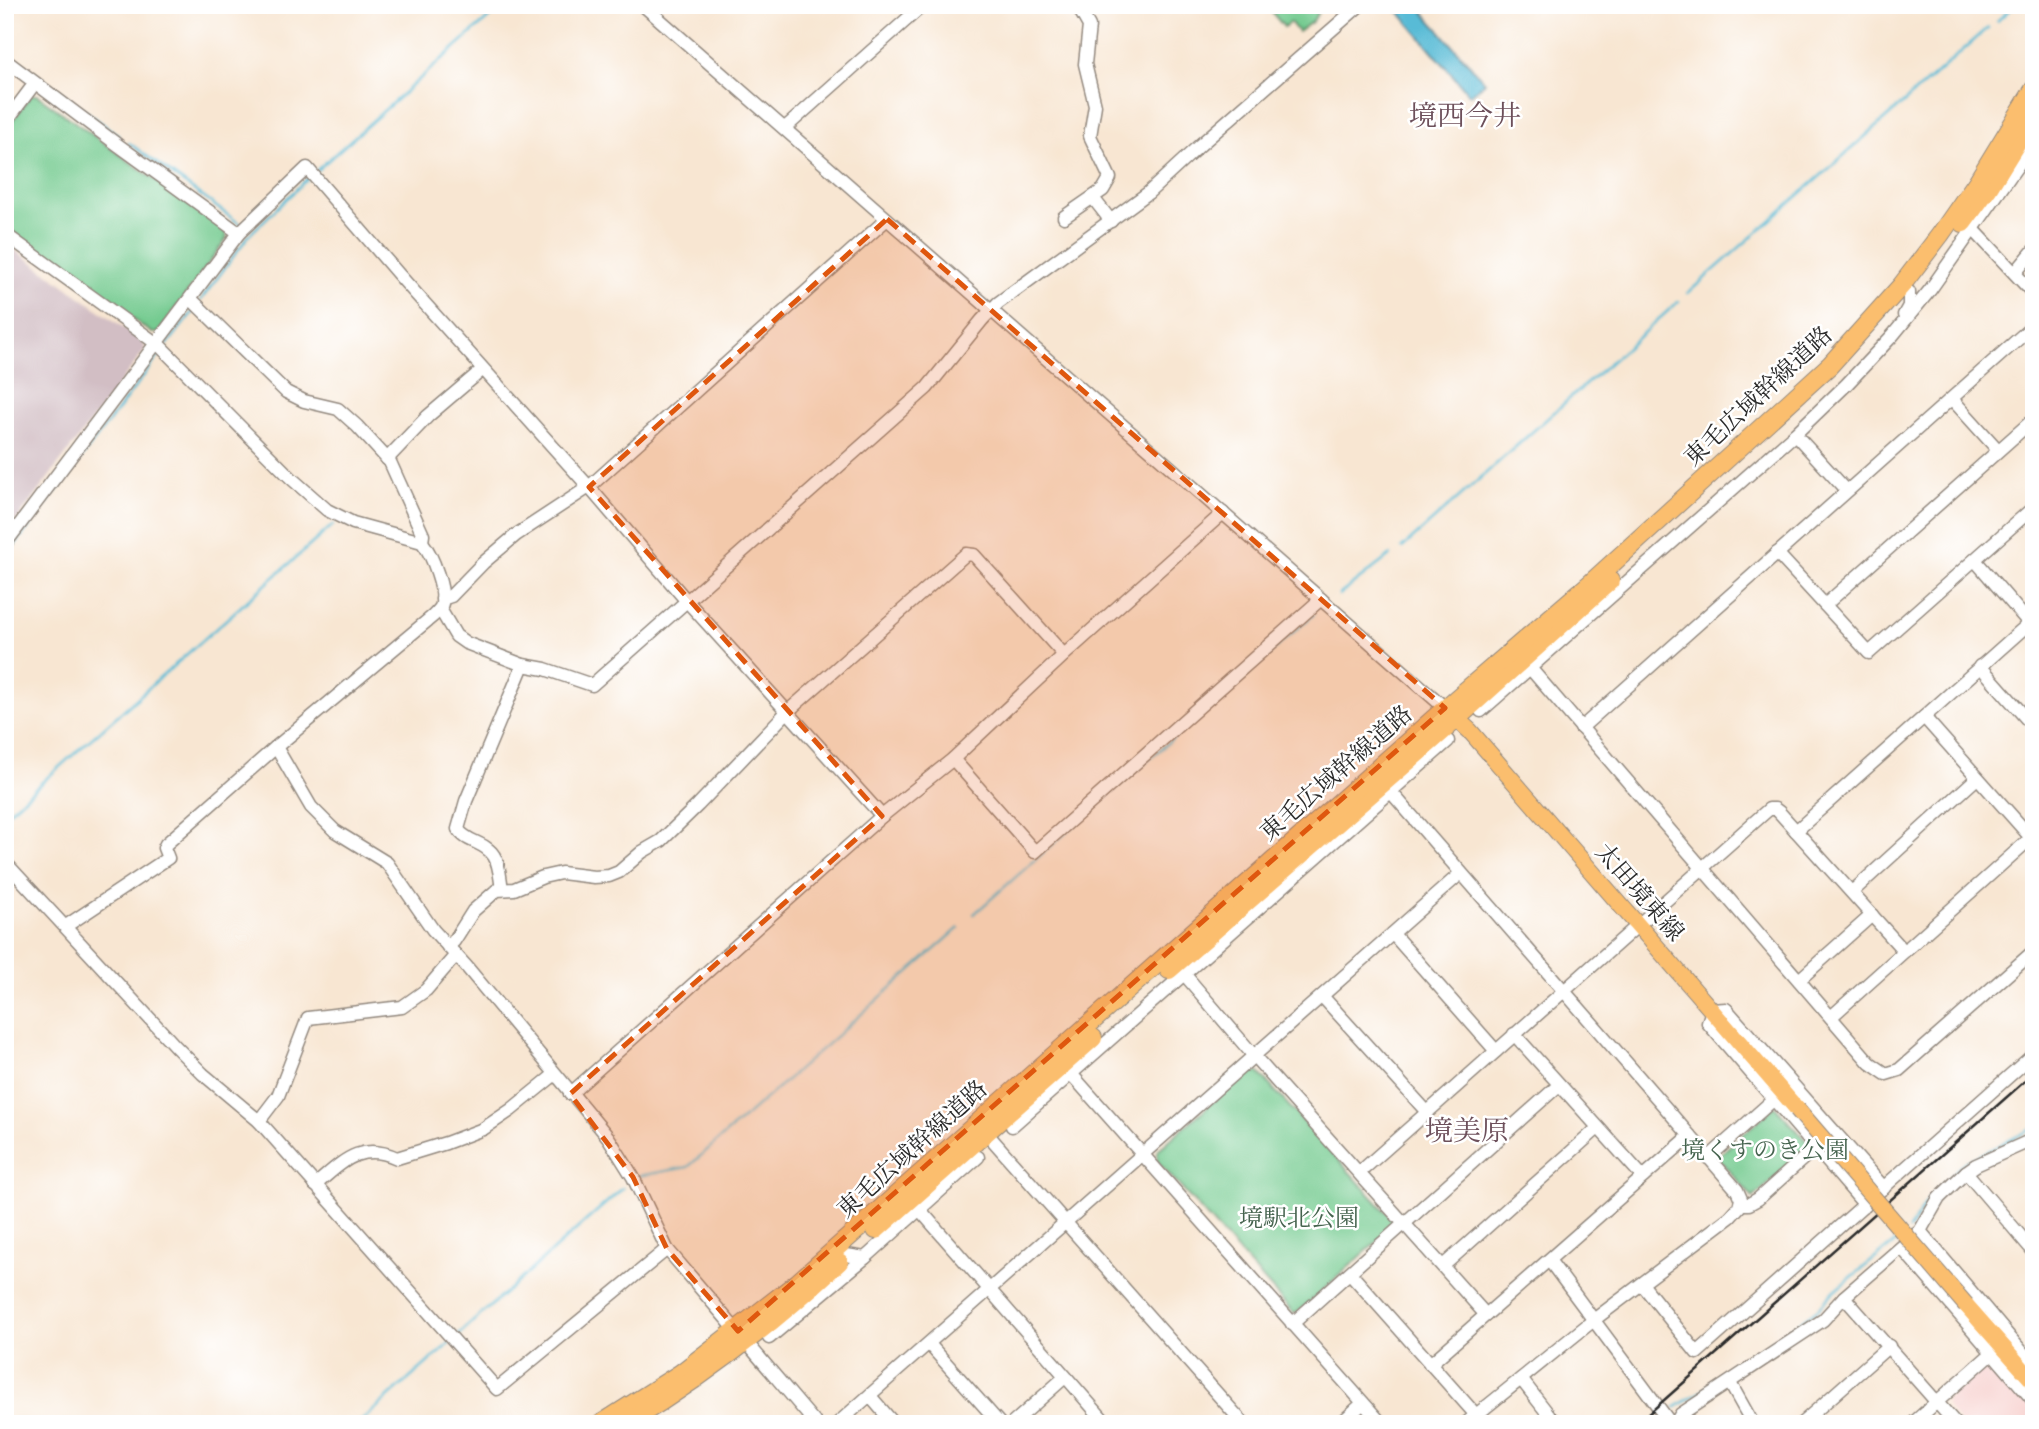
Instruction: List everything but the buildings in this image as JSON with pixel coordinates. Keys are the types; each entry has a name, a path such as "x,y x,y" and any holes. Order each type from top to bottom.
{"highway":[{"name":"東毛広域幹線道路","path":"625,1424 689,1383 839,1247 1097,1034 1340,819 1603,572 1830,365 1884,306 1940,235 1977,182 2034,89"},
{"name":"東毛広域幹線道路","path":"601,1424 805,1294 846,1255 936,1186 982,1128 1451,714 1601,590 1839,372 1909,292 1988,189 2034,115"}],"main road":[{"name":"太田境東線","path":"1451,714 1470,731 2034,1382"}],"street":[{"path":"643,5 1451,714"},
{"path":"785,128 923,5"},
{"path":"1064,217 1106,186 1110,173 1092,145 1090,136 1095,105 1085,64 1089,26 1077,5"},
{"path":"5,234 161,348 291,478 327,510 352,523 422,542 429,552 440,585 441,604 460,640 523,665 545,669 592,685 927,388 991,309 1148,193 1360,5"},
{"path":"5,60 239,233"},
{"path":"5,123 35,83"},
{"path":"1481,711 1795,434 1846,385 1903,324 1930,290 2034,142"},
{"path":"5,544 161,348 191,299 239,233 307,168 686,600 882,816"},
{"path":"1093,198 1111,221"},
{"path":"66,926 168,858 164,848 166,844 452,596 483,563 516,535 589,487 887,219"},
{"path":"1974,230 2034,294"},
{"path":"2015,272 2034,250"},
{"path":"1903,324 1904,312 1909,306 1909,292"},
{"path":"191,299 286,392 304,401 343,412 387,458 405,491 423,535 422,542"},
{"path":"1581,728 2034,325"},
{"path":"387,458 428,416 482,370"},
{"path":"1951,398 1998,450"},
{"path":"1825,605 2033,421"},
{"path":"1795,434 1846,490"},
{"path":"1777,553 1869,653 2034,507"},
{"path":"570,1094 882,816 953,759 1064,655 1223,513"},
{"path":"259,1121 278,1096 308,1018 402,1007 426,990 452,951 454,941 473,911 493,893 523,886 551,874 604,878 618,872 680,823 787,712 961,557 970,553 974,555 1064,655"},
{"path":"1796,831 2031,621 1975,560"},
{"path":"1601,590 1627,583"},
{"path":"953,759 1035,852 1321,599"},
{"path":"502,889 495,856 486,847 462,835 458,829 466,802 523,665"},
{"path":"1980,666 2034,727"},
{"path":"1530,668 1871,1063 1886,1074 1893,1073 2034,951"},
{"path":"1831,1017 2032,839 1924,717"},
{"path":"1012,1126 1448,741"},
{"path":"276,747 304,797 318,815 335,831 387,863 422,916 614,1147 632,1177 667,1249 816,1424"},
{"path":"1852,892 1977,778"},
{"path":"1391,792 1565,990 1741,1199 1741,1204 1730,1217 1595,1319 1465,1424"},
{"path":"1360,1172 1769,809 1775,809 1796,831 1904,951"},
{"path":"1331,845 1340,819"},
{"path":"5,862 176,1047 203,1074 259,1121 497,1389 667,1249"},
{"path":"837,1424 1461,873"},
{"path":"1799,980 1872,915"},
{"path":"1392,934 1496,1051"},
{"path":"1185,975 1486,1315"},
{"path":"1322,996 1427,1112"},
{"path":"1865,1205 1708,1023 1712,1010 1726,1009 1884,1188"},
{"path":"1097,1034 1117,1034"},
{"path":"1514,1034 1643,1177"},
{"path":"1642,1284 1697,1353 2034,1054"},
{"path":"314,1185 353,1155 385,1153 397,1158 476,1132 511,1110 554,1075"},
{"path":"1072,1075 1382,1424"},
{"path":"1292,1324 1559,1085"},
{"path":"1708,1158 1773,1100"},
{"path":"982,1128 1244,1424"},
{"path":"1443,1266 1598,1128"},
{"path":"1430,1364 1690,1136"},
{"path":"1549,1260 1673,1424 1681,1414 1823,1320 1844,1297 1920,1231 1939,1198 1966,1172 2034,1139"},
{"path":"1741,1204 1749,1204 1758,1199 1815,1148"},
{"path":"769,1338 919,1210 936,1186 978,1157"},
{"path":"1966,1172 2034,1252"},
{"path":"919,1210 1107,1424"},
{"path":"1920,1231 2032,1361"},
{"path":"1902,1248 2034,1401"},
{"path":"846,1255 865,1258"},
{"path":"1350,1273 1476,1415"},
{"path":"1844,1297 1956,1424"},
{"path":"929,1344 1000,1424"},
{"path":"1801,1424 1889,1346"},
{"path":"1912,1424 1992,1353"},
{"path":"1012,1424 1065,1377"},
{"path":"1521,1379 1556,1424"},
{"path":"1730,1383 1753,1424"},
{"path":"870,1396 894,1424"},
{"path":"1340,1424 1363,1403"}],"highlighted area":[{"path":"887,219 1445,708 738,1331 667,1249 633,1177 570,1094 882,816 589,487"}],"shaded area":[{"path":"5,243 144,342 145,350 5,535"},
{"path":"1991,1361 1996,1362 2034,1406 2034,1424 1961,1424 1946,1406 1946,1400"}],"green space":[{"path":"1273,5 1322,5 1313,21 1298,32 1290,22 1284,27 1269,9"},
{"path":"31,95 37,95 226,231 227,238 158,333 152,333 5,227 5,131"},
{"name":"境駅北公園","path":"1248,1071 1258,1072 1397,1224 1297,1313 1293,1313 1157,1161 1158,1150"},
{"name":"境くすのき公園","path":"1775,1106 1811,1146 1753,1198 1717,1157"}],"water":[{"path":"1393,5 1417,5 1485,82 1471,95 1468,93"}],"waterway":[{"path":"317,170 503,5"},
{"path":"1997,21 2015,5"},
{"path":"1688,293 1988,28"},
{"path":"18,62 118,135"},
{"path":"129,143 240,224"},
{"path":"201,300 250,234 309,177"},
{"path":"1402,548 1679,301"},
{"path":"167,345 195,309"},
{"path":"5,558 161,353"},
{"path":"5,815 333,525"},
{"path":"1339,595 1391,555"},
{"path":"1235,684 1314,614"},
{"path":"974,914 1224,693"},
{"path":"638,1176 688,1167 959,928"},
{"path":"1909,1230 1929,1198 1963,1163 2034,1128"},
{"path":"458,1335 623,1188"},
{"path":"1676,1407 1721,1379 1818,1309 1834,1291 1902,1237"},
{"path":"358,1424 450,1343"}],"railway":[{"path":"1637,1424 2034,1073"}],"district":[{"name":"境西今井","path":"1465,115"},
{"name":"境美原","path":"1467,1130"}]}
